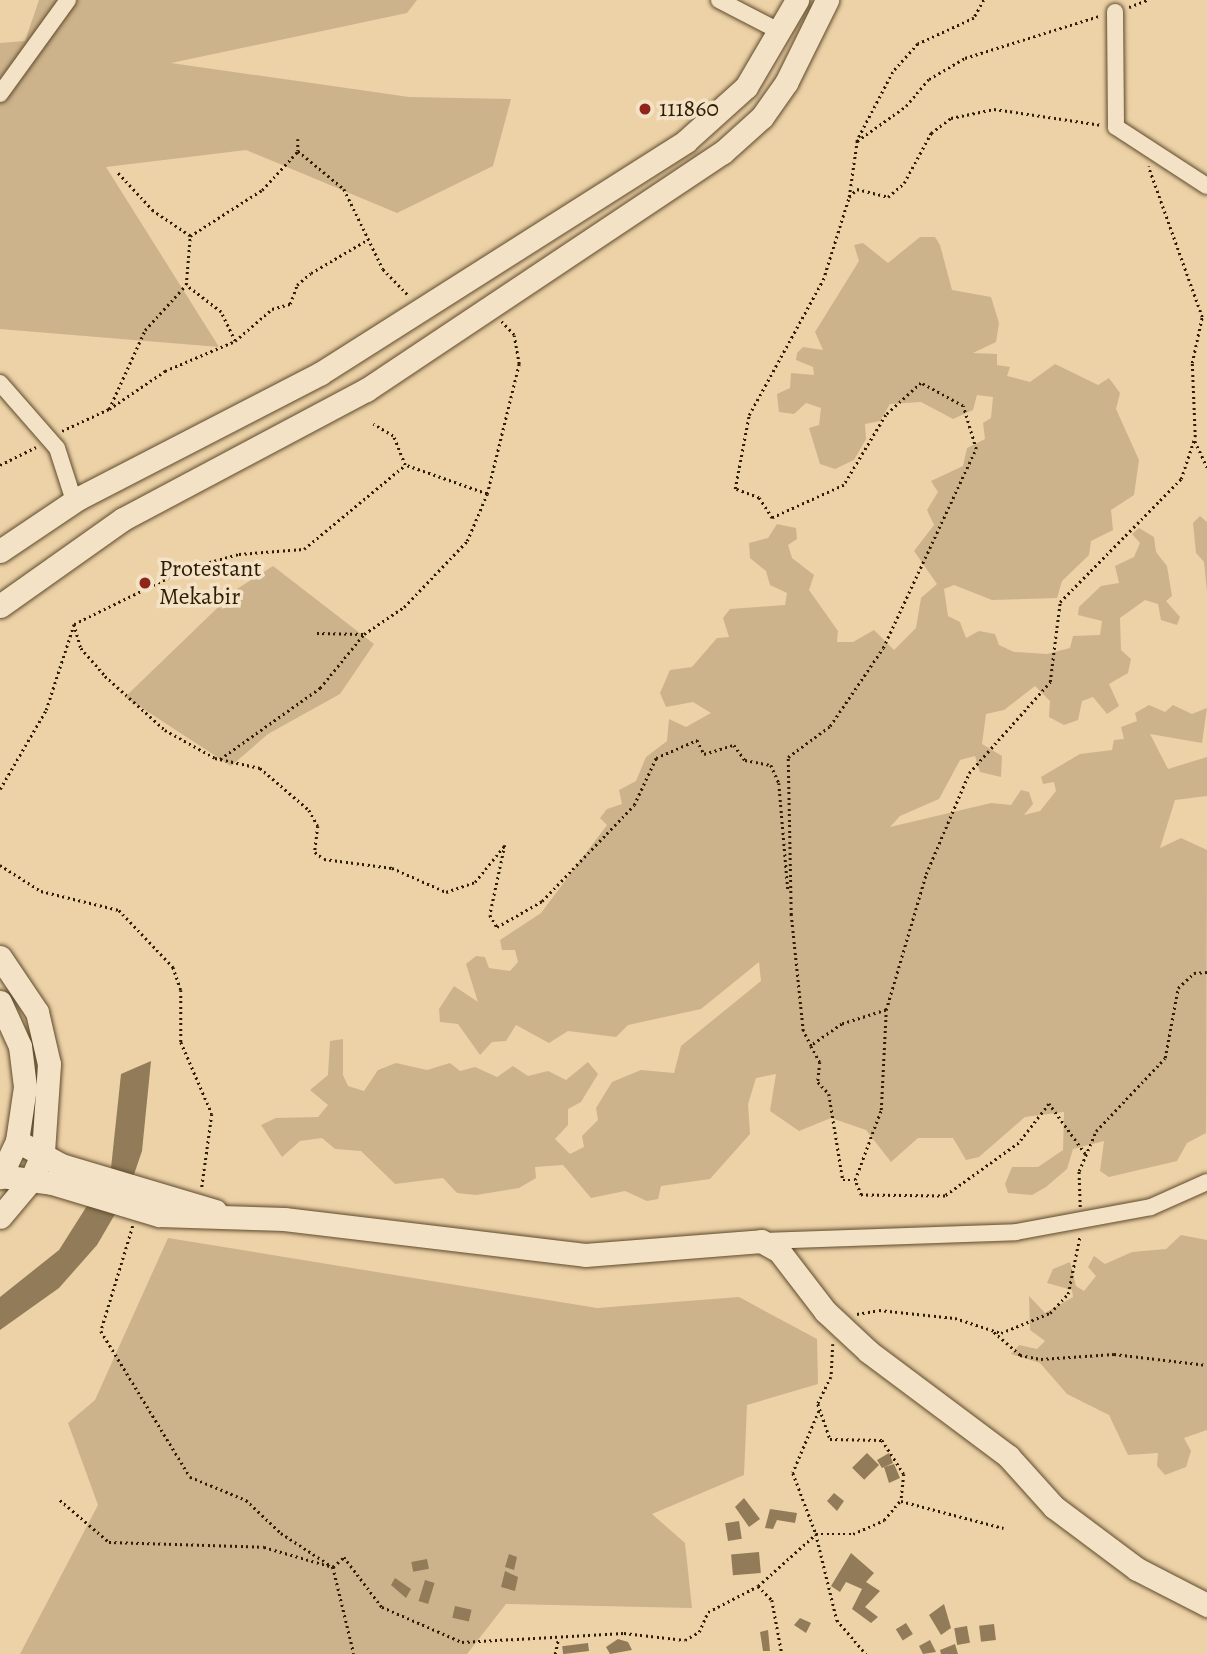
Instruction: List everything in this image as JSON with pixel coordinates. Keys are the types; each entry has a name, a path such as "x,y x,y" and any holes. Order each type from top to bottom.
{"main road":[{"path":"0,551 74,501 285,393 419,312 686,141 746,87 781,32 797,0"},
{"path":"0,606 77,547 333,410 671,191 752,126 786,83 827,0"},
{"path":"0,957 37,1012 48,1064 43,1152 31,1180 0,1217"},
{"path":"0,1002 20,1046 25,1087 17,1141 0,1177 31,1180 139,1209 224,1214 585,1255 761,1241 779,1251 836,1322 1008,1456 1054,1507 1102,1546 1207,1605"},
{"path":"17,1141 43,1152 61,1165 198,1203 224,1214"}],"street":[{"path":"0,94 68,0"},
{"path":"719,0 781,32"},
{"path":"1115,12 1116,127 1207,186"},
{"path":"0,383 48,436 74,501"},
{"path":"761,1241 1016,1232 1151,1207 1207,1182"}],"path":[{"path":"855,1180 843,1180 829,1094 818,1083 820,1062 803,1031 790,900 788,757 830,726 883,648 976,449 963,406 921,383 886,415 844,485 772,518 759,498 735,489 749,415 823,280 849,197 857,141 893,72 918,44 974,18 984,0"},
{"path":"857,141 906,106 929,79 965,58 1028,33 1115,12 1147,0"},
{"path":"849,197 857,189 888,197 904,183 931,133 951,118 994,109 1116,127"},
{"path":"190,236 262,190 298,151 298,139"},
{"path":"1139,140 1202,317 1192,363 1195,438 1207,467"},
{"path":"298,151 332,173 368,240 419,312"},
{"path":"116,171 153,211 190,236"},
{"path":"109,409 145,330 186,285 190,236"},
{"path":"0,465 48,436 109,409 165,371 235,341 272,309 290,304 297,285 311,273 368,240"},
{"path":"186,285 220,312 235,341"},
{"path":"220,759 320,688 364,634 450,562 467,541 487,494 519,364 514,335 491,310"},
{"path":"373,424 393,436 405,465 487,494"},
{"path":"1085,1154 1049,1104 1019,1143 945,1196 861,1195 855,1180 881,1110 886,1010 926,874 969,773 1050,682 1060,602 1181,479 1195,438"},
{"path":"0,789 46,710 75,624 188,568 320,541 361,496 405,465"},
{"path":"75,624 82,648 105,676 165,730 220,759 260,768 309,810 318,826 315,852 324,859 392,868 446,892 475,883 505,845 490,915 497,927 542,901 634,805 656,758 697,740 704,754 734,745 746,761 771,765 779,783 780,852 790,900"},
{"path":"317,633 364,634"},
{"path":"0,865 41,891 119,910 173,968 181,990 181,1042 214,1133 198,1203"},
{"path":"1080,1209 1079,1171 1096,1131 1165,1058 1178,988 1194,973 1207,972"},
{"path":"811,1046 842,1024 886,1010"},
{"path":"139,1209 101,1331 190,1478 246,1500 281,1533 333,1567 354,1654"},
{"path":"866,1654 837,1620 816,1534 793,1473 831,1377 836,1322 879,1310 955,1318 1001,1333 1050,1313 1068,1294 1080,1235"},
{"path":"991,1329 1020,1355 1041,1359 1114,1354 1207,1365"},
{"path":"333,1567 344,1557 382,1607 462,1642 558,1640 624,1633 685,1640 699,1632 708,1612 758,1586 816,1534 853,1534 884,1520 901,1501 904,1474 892,1448 872,1438 835,1442 819,1410"},
{"path":"60,1500 109,1542 264,1547 333,1567"},
{"path":"901,1501 1003,1528"},
{"path":"758,1586 772,1600 782,1654"},
{"path":"555,1654 558,1640"}],"shaded area":[{"path":"39,0 417,0 407,13 171,63 409,97 511,99 493,166 397,213 246,150 106,167 219,347 0,329 0,43 25,41"},
{"path":"920,237 935,237 940,245 952,290 991,297 999,323 996,342 973,353 997,354 997,365 1010,367 1007,376 1030,382 1055,364 1098,385 1109,378 1120,393 1116,409 1139,460 1134,495 1111,510 1113,530 1091,541 1089,555 1062,581 1057,598 992,600 954,585 944,589 948,616 960,622 966,638 979,631 995,634 999,645 1014,652 1047,654 1070,648 1073,636 1100,635 1102,621 1078,615 1079,607 1101,586 1119,583 1115,566 1134,557 1140,543 1132,534 1139,528 1154,537 1156,552 1167,566 1172,596 1166,601 1180,617 1177,625 1161,620 1158,604 1145,600 1120,618 1121,650 1131,659 1128,673 1109,684 1119,706 1107,714 1093,697 1082,701 1078,720 1064,725 1049,717 1050,701 1035,686 1004,710 986,714 982,744 1002,756 1001,777 980,772 975,756 960,760 939,799 900,816 890,827 991,803 1011,805 1021,790 1029,792 1033,804 1024,815 1040,811 1056,791 1054,782 1043,784 1041,777 1080,754 1112,750 1114,740 1124,739 1121,727 1137,721 1135,713 1149,705 1165,712 1173,705 1192,714 1207,708 1202,743 1150,734 1168,769 1207,757 1207,796 1175,800 1160,848 1181,838 1207,850 1206,1133 1187,1143 1177,1161 1109,1177 1100,1171 1104,1141 1073,1149 1067,1169 1046,1187 1032,1195 1008,1193 1005,1184 1012,1167 1038,1167 1063,1150 1064,1112 1025,1117 979,1157 966,1160 953,1138 918,1138 891,1162 866,1130 831,1118 799,1131 770,1111 776,1074 756,1078 748,1104 750,1134 710,1179 661,1186 658,1199 647,1201 625,1191 591,1198 563,1165 535,1167 536,1178 519,1188 476,1195 457,1193 443,1178 395,1184 361,1151 335,1149 322,1138 300,1141 282,1157 261,1125 276,1118 318,1117 328,1105 310,1090 328,1075 330,1041 343,1039 343,1075 348,1086 364,1091 378,1070 396,1063 427,1070 450,1063 460,1071 475,1067 497,1077 513,1066 528,1076 548,1071 566,1080 588,1062 598,1074 581,1102 568,1109 568,1125 555,1139 570,1154 584,1147 582,1136 598,1120 596,1108 612,1082 641,1070 674,1073 681,1046 761,981 759,962 701,1009 628,1025 616,1037 568,1031 549,1043 516,1025 506,1041 492,1042 480,1055 458,1024 440,1022 439,1009 454,986 478,1002 466,964 476,956 485,957 489,968 510,971 518,962 515,950 502,950 500,940 541,913 607,825 600,818 607,809 622,804 619,790 636,781 646,757 667,741 669,719 686,727 711,713 693,702 666,707 660,693 670,670 692,667 717,638 729,637 723,618 730,609 785,605 787,593 770,585 766,571 750,558 749,543 768,538 777,524 796,528 797,539 788,545 792,558 814,575 809,590 838,631 837,642 853,642 874,630 894,650 916,628 921,598 937,584 914,551 934,525 927,510 938,492 931,481 963,466 967,448 985,439 983,423 991,418 993,397 977,395 973,410 953,419 921,402 890,404 880,421 865,424 866,439 854,460 835,469 820,464 809,428 819,425 821,408 806,403 794,414 779,412 777,394 790,388 791,373 814,375 813,367 796,360 797,353 803,347 823,350 815,332 859,261 854,245 863,243 888,263"},
{"path":"1200,516 1207,522 1207,592 1204,562 1196,553 1193,523"},
{"path":"273,566 374,644 340,694 268,734 231,766 125,697 237,589"},
{"path":"1181,1235 1207,1240 1207,1430 1184,1438 1191,1451 1186,1467 1165,1475 1157,1466 1158,1453 1128,1455 1109,1415 1067,1394 1040,1363 1011,1354 1019,1345 1037,1349 1045,1341 1030,1330 1029,1296 1045,1313 1073,1297 1072,1290 1047,1283 1053,1269 1070,1262 1076,1286 1084,1291 1096,1276 1088,1267 1094,1256 1105,1264 1132,1252 1166,1249"},
{"path":"168,1238 597,1308 739,1297 817,1339 818,1384 747,1405 744,1475 652,1514 685,1543 692,1608 506,1604 467,1654 20,1654 98,1505 68,1423 95,1400"}],"building":[{"path":"151,1061 142,1151 128,1192 97,1245 59,1288 0,1330 0,1297 59,1250 111,1168 121,1074"},
{"path":"867,1453 879,1465 864,1480 852,1468"},
{"path":"889,1453 893,1463 882,1468 877,1460"},
{"path":"894,1464 900,1478 889,1483 884,1467"},
{"path":"834,1493 844,1501 837,1511 827,1501"},
{"path":"744,1498 760,1519 749,1527 735,1507"},
{"path":"770,1509 797,1513 795,1523 777,1520 773,1529 765,1528"},
{"path":"739,1521 742,1539 728,1541 725,1523"},
{"path":"759,1552 761,1573 733,1575 731,1554"},
{"path":"851,1553 874,1573 866,1582 880,1591 865,1607 878,1617 871,1623 852,1609 862,1589 846,1582 840,1592 831,1586"},
{"path":"509,1554 517,1557 514,1570 505,1567"},
{"path":"427,1559 429,1569 413,1572 411,1562"},
{"path":"505,1571 518,1577 515,1591 501,1587"},
{"path":"395,1578 411,1589 406,1598 391,1585"},
{"path":"425,1580 435,1583 428,1604 419,1601"},
{"path":"944,1604 951,1628 941,1635 929,1615"},
{"path":"455,1606 472,1610 469,1622 452,1618"},
{"path":"800,1618 811,1623 806,1633 794,1625"},
{"path":"906,1623 913,1634 903,1640 896,1629"},
{"path":"994,1624 996,1640 981,1642 979,1626"},
{"path":"967,1626 970,1643 957,1645 954,1628"},
{"path":"768,1630 770,1651 763,1651 760,1632"},
{"path":"618,1639 628,1642 632,1650 610,1654 606,1647"},
{"path":"930,1640 936,1652 923,1654 919,1646"},
{"path":"588,1643 589,1651 563,1654 562,1646"},
{"path":"955,1644 958,1654 941,1654 940,1650"}],"place":[{"name":"111860","path":"645,109"},
{"name":"Protestant Mekabir","path":"145,583"}]}
